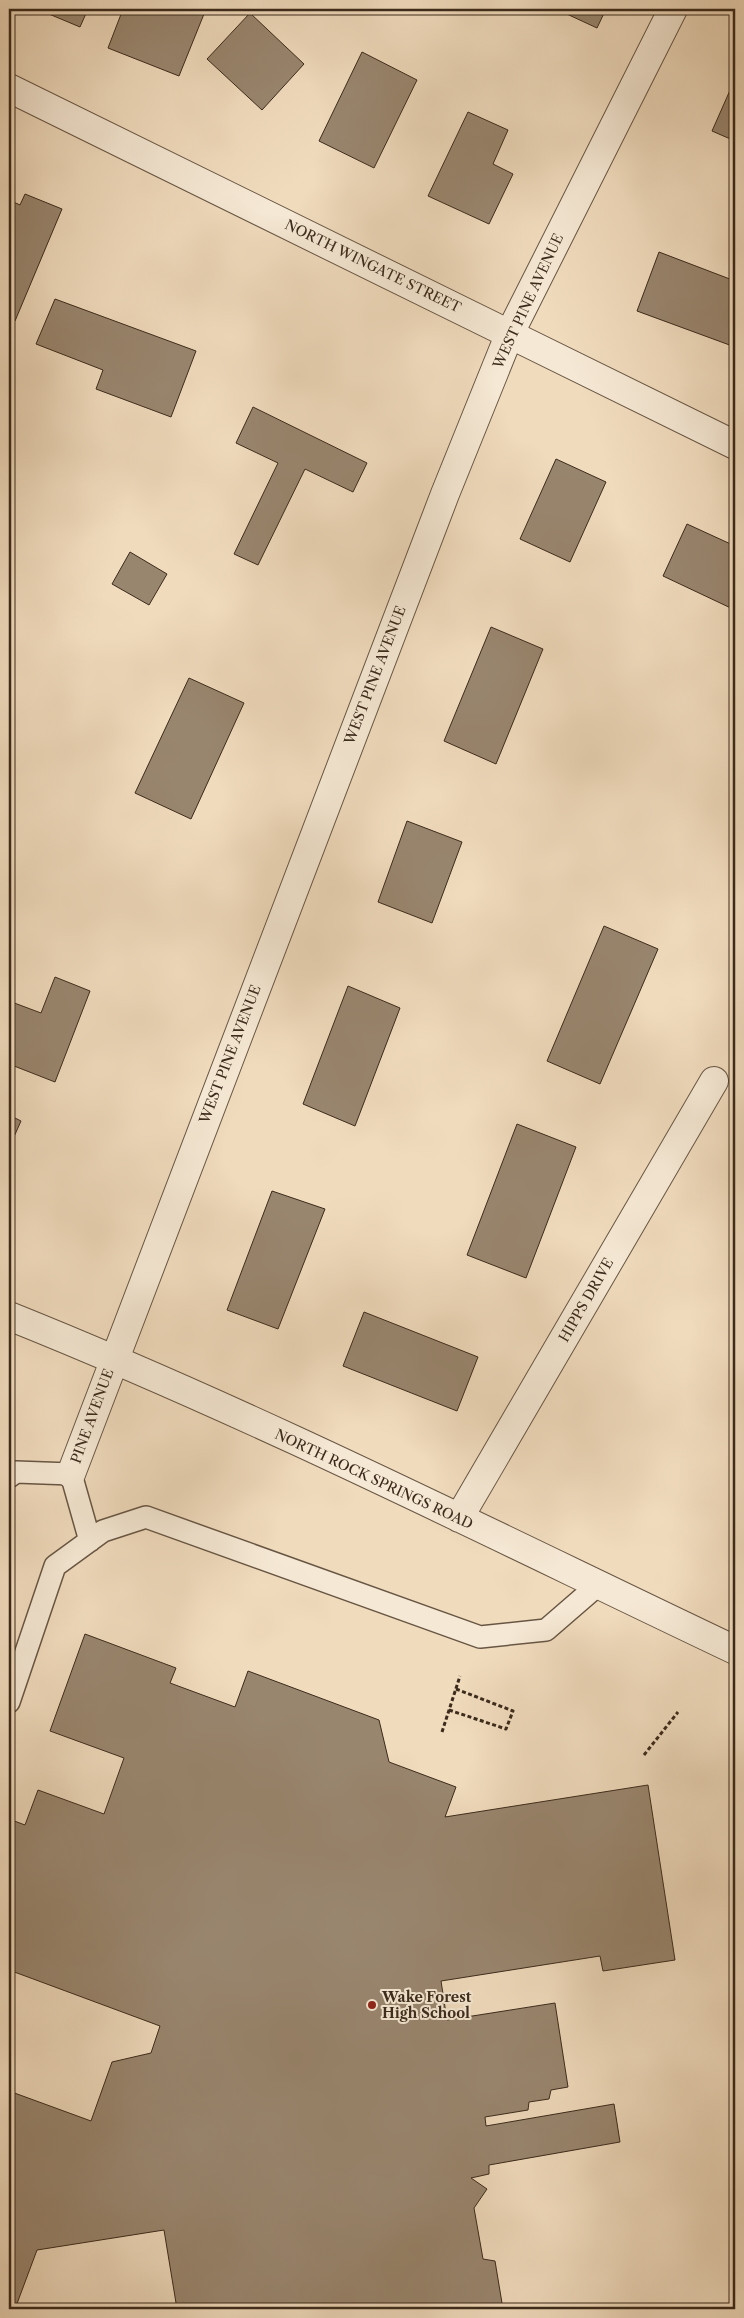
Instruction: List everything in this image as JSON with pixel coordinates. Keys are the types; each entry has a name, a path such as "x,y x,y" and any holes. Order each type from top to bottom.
{"street":[{"name":"WEST PINE AVENUE","path":"113,1358 444,494 510,333 673,9"},
{"name":"NORTH WINGATE STREET","path":"9,88 510,333 735,446"},
{"name":"HIPPS DRIVE","path":"459,1518 714,1081"},
{"name":"NORTH ROCK SPRINGS ROAD","path":"9,1316 113,1358 459,1518 735,1650"},
{"name":"PINE AVENUE","path":"71,1474 113,1358"}],"lane":[{"path":"9,1477 16,1472 71,1474 90,1541"},
{"path":"9,1702 55,1566 104,1531 146,1517 480,1637 546,1630 598,1585"}],"path":[{"path":"442,1732 460,1676"},
{"path":"449,1710 506,1729 513,1711 456,1689"},
{"path":"644,1755 678,1712"}],"building":[{"path":"37,9 88,9 80,27"},
{"path":"123,9 206,9 179,76 108,48"},
{"path":"556,9 606,9 597,28"},
{"path":"250,13 304,64 262,110 207,59"},
{"path":"362,52 417,80 374,168 319,141"},
{"path":"735,79 735,141 712,131"},
{"path":"468,112 508,130 493,164 513,174 489,224 428,196"},
{"path":"25,194 62,209 15,321 9,319 9,200 20,205"},
{"path":"659,252 735,281 735,347 637,311"},
{"path":"55,299 196,351 171,417 96,389 103,370 36,344"},
{"path":"253,407 367,463 353,492 305,469 258,565 234,554 278,463 236,443"},
{"path":"556,459 606,482 570,562 520,539"},
{"path":"687,524 735,546 735,610 663,576"},
{"path":"130,552 167,574 149,605 112,584"},
{"path":"491,627 543,649 496,764 444,741"},
{"path":"189,678 244,703 191,819 135,793"},
{"path":"407,821 462,842 432,923 378,902"},
{"path":"604,926 658,949 600,1084 547,1061"},
{"path":"55,977 90,991 55,1082 9,1064 9,1001 41,1013"},
{"path":"348,986 400,1008 355,1126 303,1104"},
{"path":"9,1115 21,1121 9,1148"},
{"path":"517,1124 576,1147 526,1278 467,1255"},
{"path":"272,1191 325,1209 278,1329 227,1310"},
{"path":"364,1312 478,1357 457,1411 343,1366"},
{"path":"85,1634 176,1668 170,1683 235,1707 248,1671 379,1720 389,1762 456,1787 445,1817 648,1785 675,1960 603,1971 600,1956 441,1981 447,2020 555,2003 568,2087 551,2090 549,2099 529,2102 528,2110 485,2117 486,2126 614,2104 620,2142 489,2165 489,2174 471,2178 487,2189 474,2208 483,2259 495,2261 503,2309 177,2309 164,2230 37,2250 15,2309 9,2309 9,2091 91,2121 112,2062 151,2053 160,2026 9,1970 9,1819 25,1825 38,1790 104,1814 124,1758 50,1731"}],"place":[{"name":"Wake Forest High School","path":"372,2005"}]}
